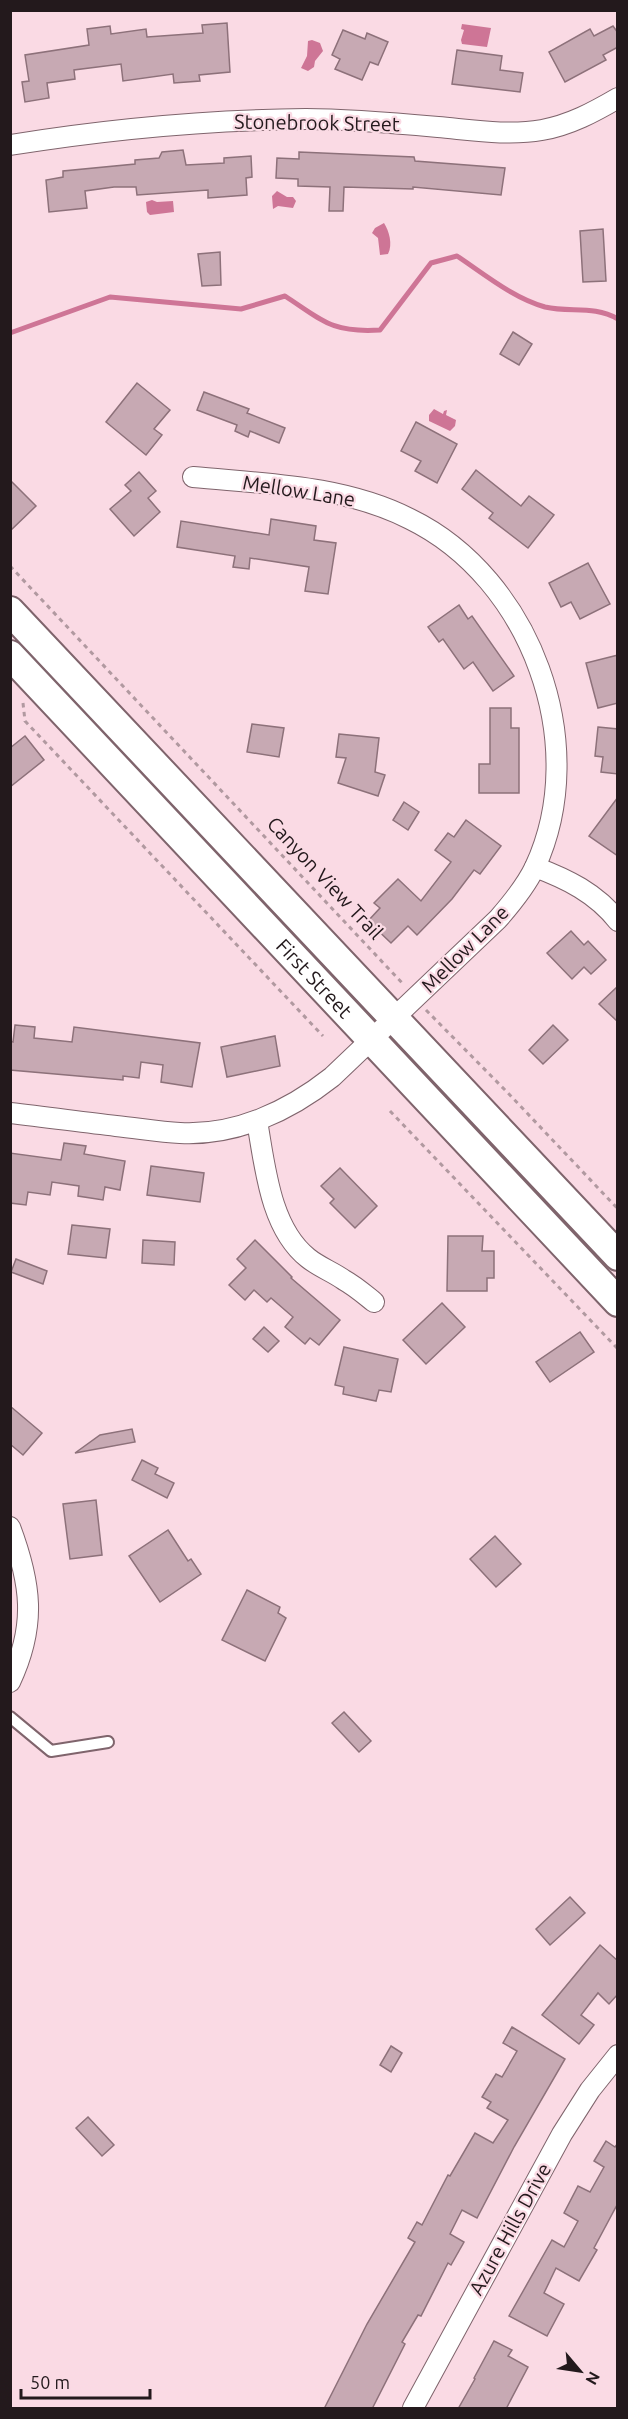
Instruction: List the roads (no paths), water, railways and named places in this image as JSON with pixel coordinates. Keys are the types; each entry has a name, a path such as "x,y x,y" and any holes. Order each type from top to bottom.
{"main road":[{"name":"First Street","path":"10,611 618,1256"},
{"name":"First Street","path":"13,662 618,1302"}],"street":[{"name":"Stonebrook Street","path":"10,145 164,124 239,120 310,119 512,132 543,130 584,117 618,98"},
{"name":"Mellow Lane","path":"10,1113 181,1134 218,1131 257,1121 285,1109 311,1094 498,919 517,896 535,867 547,830 554,795 556,757 553,718 545,683 533,649 513,613 489,581 466,557 412,519 375,503 322,490 193,477"},
{"path":"13,662 40,642"},
{"path":"535,867 565,878 592,895 618,921"},
{"path":"257,1121 270,1192 290,1236 307,1258 345,1280 374,1302"},
{"path":"10,1527 25,1567 28,1590 25,1641 10,1682"},
{"name":"Azure Hills Drive","path":"413,2409 562,2134 590,2090 618,2055"}],"lane":[{"path":"10,1717 51,1750 108,1742"}],"waterway":[{"path":"10,333 110,297 241,309 285,296 329,324 350,329 380,330 431,263 457,256 499,285 533,303 555,309 600,312 618,319"}]}
